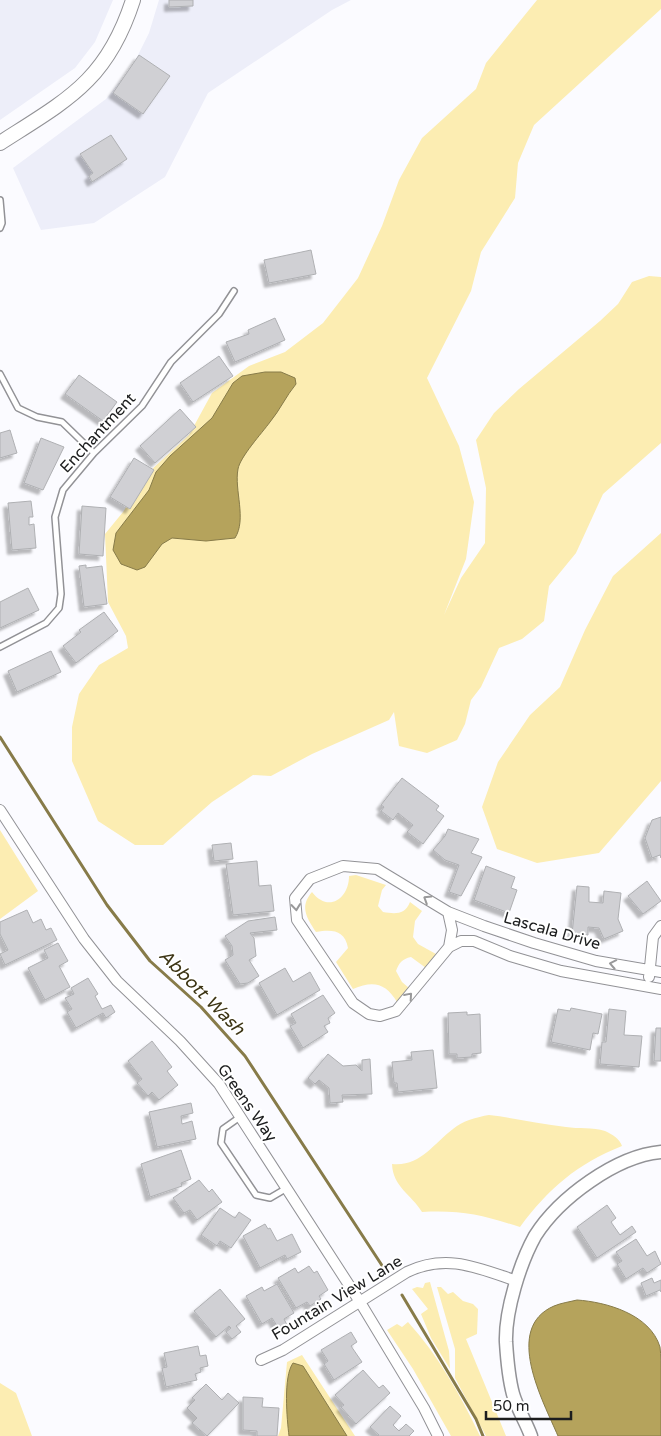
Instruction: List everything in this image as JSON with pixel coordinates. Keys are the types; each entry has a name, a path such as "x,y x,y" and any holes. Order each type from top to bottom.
{"main road":[{"path":"0,143 61,104 88,82 112,52 126,24 133,0"}],"street":[{"name":"Greens Way","path":"0,810 84,939 117,982 180,1041 218,1084 360,1302 424,1408 438,1436"},
{"name":"Lascala Drive","path":"661,972 596,960 534,944 448,912 377,869 343,866 310,879 295,898 297,920 353,1003 369,1014 380,1016 396,1011 449,947 461,941 474,941 510,956 561,971 661,989"},
{"path":"448,912 452,930 449,947"},
{"path":"648,987 653,937 661,926"},
{"path":"532,1436 514,1394 506,1341 511,1302 517,1281 536,1236 562,1205 591,1180 615,1167 661,1152"},
{"name":"Fountain View Lane","path":"261,1360 283,1350 407,1272 423,1264 444,1261 474,1266 517,1281"}],"lane":[{"path":"0,200 2,223 0,228"},
{"name":"Enchantment","path":"0,648 46,623 59,608 61,594 55,517 63,490 94,453 142,406 171,362 219,314 234,292"},
{"path":"0,374 18,408 37,417 62,422 94,453"},
{"path":"240,1117 224,1129 221,1143 256,1195 270,1198 287,1188"}],"shaded area":[{"path":"0,0 113,0 95,42 75,68 0,120"},
{"path":"159,0 351,0 332,10 208,93 165,177 94,223 41,230 13,168 106,99 133,65 149,33"},
{"path":"537,0 661,0 661,9 534,125 518,163 515,198 481,252 471,291 427,378 459,446 474,502 466,559 444,615 461,578 485,543 486,488 476,440 494,413 519,389 618,304 632,282 649,276 661,277 661,443 603,494 576,553 549,586 544,621 522,639 499,648 481,687 471,700 465,724 457,740 427,753 399,746 394,712 389,720 312,754 271,776 253,775 212,802 163,845 135,845 98,821 72,761 72,727 79,694 99,665 128,648 126,636 108,602 105,534 123,512 149,472 189,435 212,393 249,366 285,352 323,323 358,278 382,226 399,180 422,138 476,89 486,63"},
{"path":"265,372 281,372 295,378 296,384 247,452 238,469 240,522 235,538 206,541 172,538 162,544 145,567 137,570 121,564 113,550 116,533 149,490 156,472 170,456 212,418 233,383 242,376"},
{"path":"661,533 661,781 599,853 537,863 497,849 482,807 498,762 530,715 560,687 585,630 613,576"},
{"path":"0,830 38,891 0,919"},
{"path":"356,875 386,885 382,890 378,906 383,912 399,913 410,902 422,911 415,921 413,937 418,944 436,954 426,968 411,957 403,960 396,971 402,982 409,988 397,1002 384,987 378,985 360,986 353,989 336,962 348,948 344,937 332,931 316,932 306,912 306,903 312,892 325,902 331,902 342,897 348,884 349,876"},
{"path":"489,1115 556,1126 600,1130 608,1132 615,1137 622,1146 591,1161 565,1179 542,1200 520,1227 472,1214 422,1212 399,1185 393,1172 392,1164 411,1162 426,1153 457,1126"},
{"path":"430,1282 449,1351 450,1369 431,1338 421,1314 428,1309 412,1289 417,1287 423,1288 425,1283"},
{"path":"437,1287 441,1287 448,1294 453,1292 463,1301 473,1304 478,1309 477,1334 466,1339 506,1436 486,1436 455,1378 455,1349"},
{"path":"577,1300 601,1304 626,1312 647,1326 655,1336 661,1353 661,1436 558,1436 544,1404 531,1366 529,1348 531,1331 539,1316 554,1306"},
{"path":"408,1322 448,1376 480,1436 451,1436 413,1369 387,1330 397,1324 402,1327"},
{"path":"302,1355 355,1436 278,1436 281,1428 287,1362"},
{"path":"293,1363 303,1366 347,1436 289,1436 287,1388 290,1369"},
{"path":"0,1383 16,1393 32,1436 0,1436"}],"building":[{"path":"169,0 193,0 193,6 169,7"},
{"path":"139,55 170,76 143,114 113,93"},
{"path":"111,135 127,159 92,182 89,176 93,173 80,154"},
{"path":"311,250 316,274 269,283 264,260"},
{"path":"275,318 285,340 235,362 226,342 249,334 248,330"},
{"path":"219,356 233,376 193,402 180,383"},
{"path":"79,375 117,402 103,421 65,394"},
{"path":"180,409 196,427 155,463 140,446"},
{"path":"10,430 17,453 0,458 0,433"},
{"path":"41,438 64,447 43,490 24,483"},
{"path":"134,458 154,470 130,509 110,497"},
{"path":"31,501 33,517 29,517 29,525 34,524 36,548 12,550 8,503"},
{"path":"82,506 106,508 103,556 79,554"},
{"path":"86,565 86,568 102,566 107,604 84,607 79,566"},
{"path":"28,588 39,610 0,628 0,602"},
{"path":"104,612 118,631 76,663 63,646 81,632 79,630"},
{"path":"51,651 61,672 17,692 8,671"},
{"path":"402,778 439,806 436,810 444,816 423,844 407,832 413,825 398,813 393,820 381,811 384,807 381,805"},
{"path":"661,817 661,858 660,855 652,858 645,838 652,820"},
{"path":"448,829 479,839 471,853 482,857 461,896 449,892 459,865 445,860 433,850 445,836"},
{"path":"231,843 233,859 214,861 212,845"},
{"path":"257,861 259,886 271,885 274,911 233,915 226,864"},
{"path":"486,866 515,877 511,888 517,890 509,913 474,900"},
{"path":"647,881 661,901 643,914 628,896"},
{"path":"577,886 589,887 589,902 603,903 604,891 621,893 618,919 623,931 604,939 599,928 588,927 588,935 572,934"},
{"path":"27,910 33,923 41,919 46,930 51,928 57,940 5,965 0,954 8,950 0,934 0,922"},
{"path":"275,917 277,930 250,933 254,938 256,956 249,960 259,976 248,983 240,984 225,960 233,955 232,946 225,936 248,921"},
{"path":"58,943 68,961 59,966 70,987 45,1000 28,968 48,958 44,950"},
{"path":"285,968 293,982 310,972 320,990 277,1015 259,983"},
{"path":"88,978 98,994 95,996 102,1009 111,1005 115,1012 106,1018 103,1013 76,1028 67,1012 72,1009 65,998 74,994 71,988"},
{"path":"323,995 335,1013 328,1018 330,1023 324,1026 328,1032 303,1048 290,1026 296,1023 291,1014"},
{"path":"571,1008 602,1014 598,1034 593,1033 590,1050 551,1042 558,1009 570,1011"},
{"path":"609,1009 626,1011 624,1035 642,1036 639,1067 600,1064 602,1042 606,1042"},
{"path":"467,1012 467,1015 480,1014 481,1053 472,1054 472,1057 457,1058 457,1054 449,1054 448,1013"},
{"path":"656,1028 661,1028 661,1061 654,1061"},
{"path":"152,1041 172,1067 167,1071 178,1085 159,1100 152,1092 148,1096 137,1083 142,1079 128,1061"},
{"path":"433,1050 437,1088 398,1092 397,1083 394,1083 392,1062 412,1060 411,1052"},
{"path":"328,1054 343,1066 356,1065 362,1071 362,1060 370,1059 372,1094 342,1095 343,1102 330,1103 329,1088 319,1080 315,1084 308,1078"},
{"path":"191,1103 193,1113 181,1116 182,1124 192,1121 196,1139 157,1147 149,1112"},
{"path":"181,1150 191,1179 181,1183 182,1186 150,1197 141,1164"},
{"path":"199,1180 209,1192 212,1189 222,1202 197,1220 190,1210 184,1213 173,1198"},
{"path":"607,1205 616,1218 611,1222 620,1235 632,1226 636,1232 597,1258 577,1227"},
{"path":"220,1208 235,1218 239,1212 251,1220 231,1248 220,1241 217,1246 201,1235"},
{"path":"265,1224 268,1229 270,1228 277,1241 292,1234 301,1252 287,1259 285,1255 260,1268 243,1236"},
{"path":"636,1239 647,1256 655,1251 661,1264 647,1273 643,1268 626,1279 617,1264 622,1261 616,1252"},
{"path":"309,1266 314,1273 317,1271 328,1290 319,1296 321,1299 310,1306 307,1302 296,1308 278,1278 295,1268 298,1273"},
{"path":"652,1278 654,1283 661,1280 661,1292 660,1290 646,1296 641,1283"},
{"path":"277,1284 294,1313 284,1319 287,1325 279,1329 272,1318 262,1324 246,1296 262,1287 264,1291"},
{"path":"220,1289 245,1319 236,1326 241,1332 232,1339 226,1332 231,1328 229,1326 216,1337 194,1311"},
{"path":"351,1332 357,1342 351,1346 362,1362 334,1380 324,1364 328,1361 321,1350"},
{"path":"198,1346 200,1356 206,1355 208,1366 200,1368 201,1372 195,1374 197,1380 166,1387 162,1368 167,1367 164,1353"},
{"path":"363,1370 379,1388 383,1385 390,1393 356,1424 341,1407 344,1405 335,1395"},
{"path":"206,1384 222,1400 228,1393 239,1403 207,1436 192,1423 197,1418 187,1408 195,1400 192,1398"},
{"path":"243,1397 263,1398 262,1407 279,1408 277,1436 257,1436 257,1431 243,1430"},
{"path":"390,1406 401,1416 393,1425 399,1431 406,1424 414,1431 409,1436 377,1436 379,1435 370,1427"}],"waterway":[{"name":"Abbott Wash","path":"0,737 107,905 150,961 201,1007 245,1056 383,1267"},
{"name":"Abbott Wash","path":"402,1295 476,1419 483,1436"}]}
